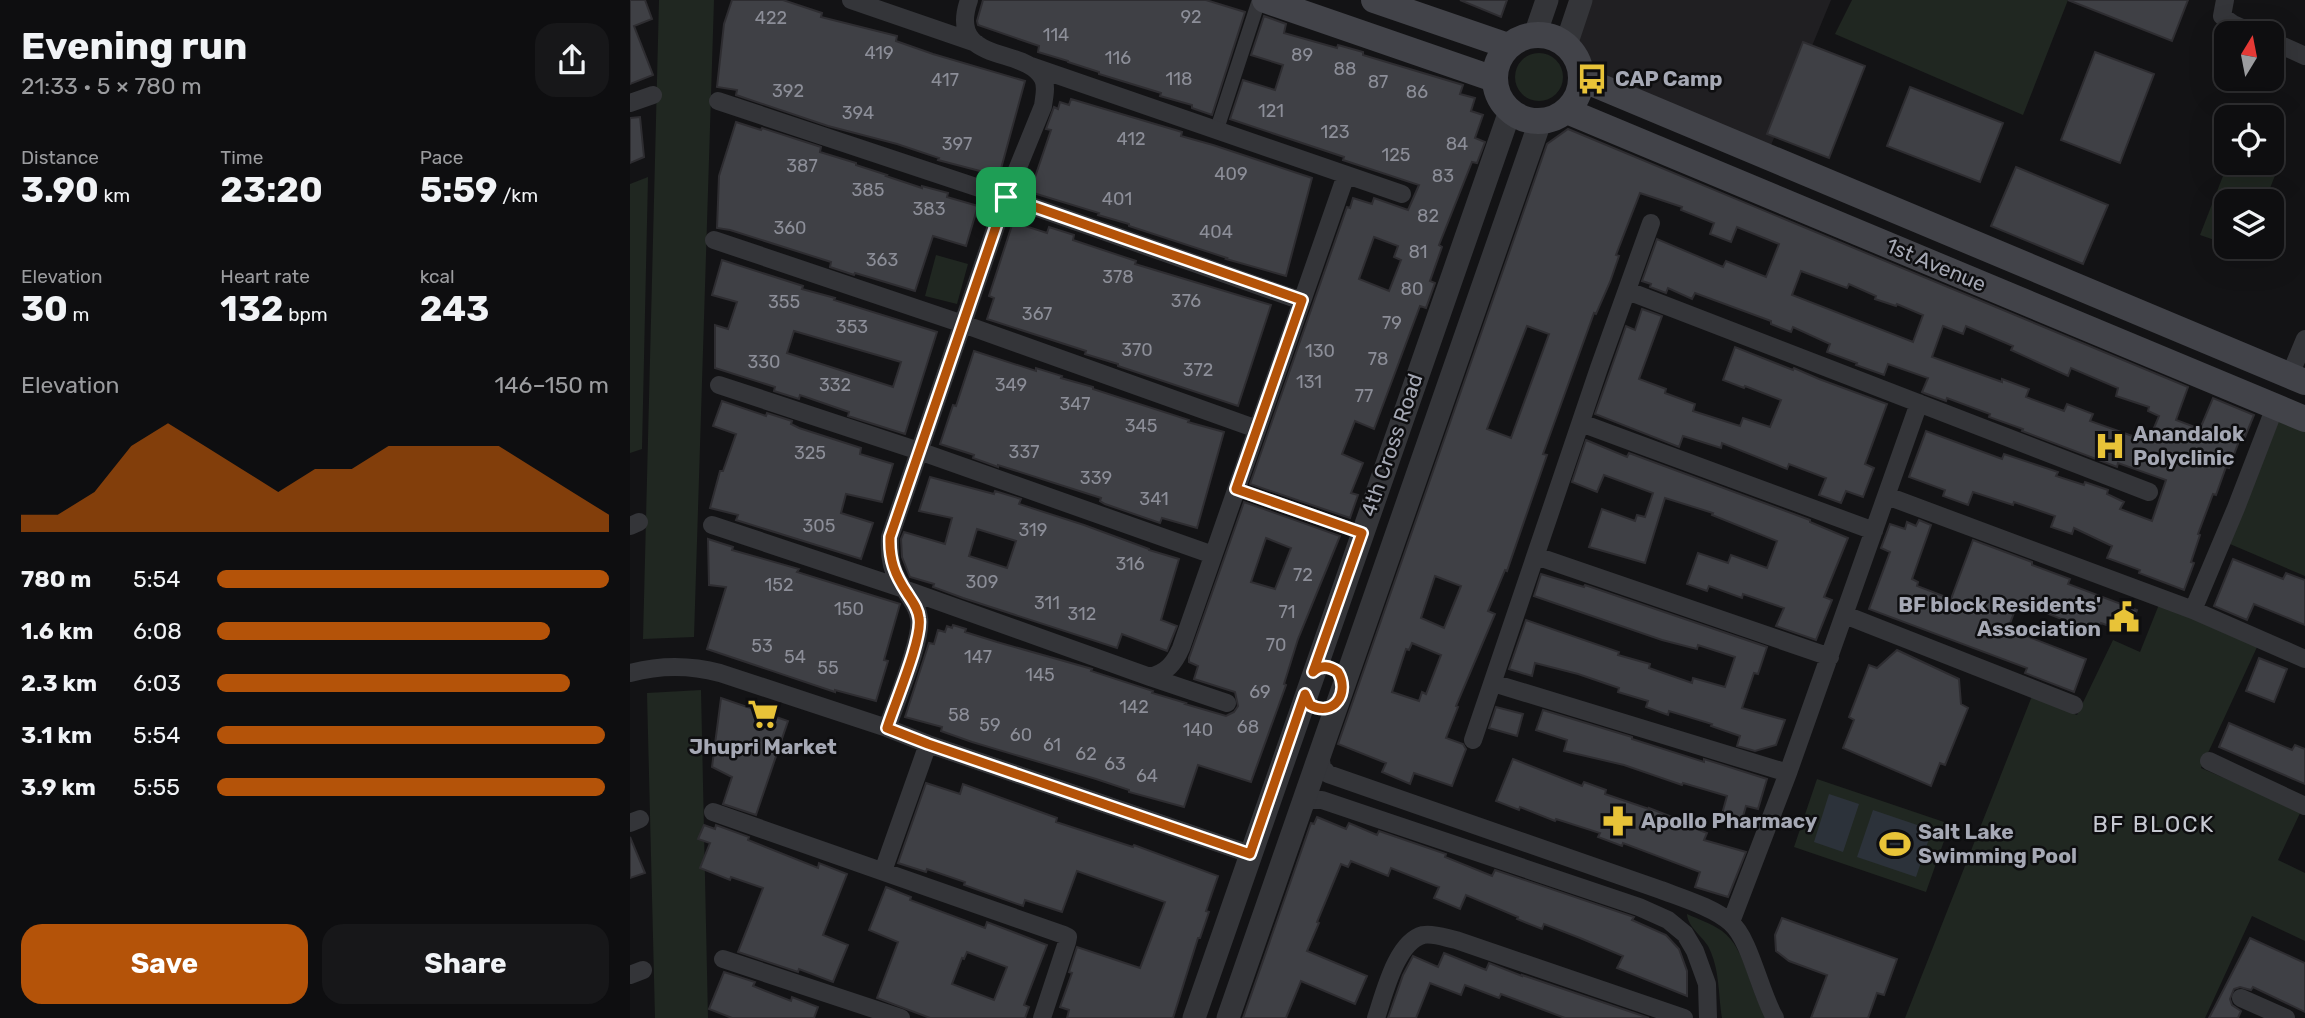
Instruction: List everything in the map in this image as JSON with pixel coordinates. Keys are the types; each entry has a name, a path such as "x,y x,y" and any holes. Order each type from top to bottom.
{"main road":[{"path":"1265,0 1494,79"},
{"path":"1374,0 1508,47"},
{"path":"1535,34 1551,36 1566,44 1573,51 1581,68 1582,79 1576,99 1567,111 1554,119 1540,122 1526,120 1510,111 1502,103 1494,79 1500,56 1508,47 1523,37 1535,34"},
{"path":"1582,79 2297,379"},
{"name":"1st Avenue","path":"1567,111 2305,419"},
{"path":"2177,366 2190,334"}],"street":[{"path":"851,0 976,43 996,54 1402,194"},
{"path":"969,0 964,28 976,43"},
{"path":"1217,129 1259,0"},
{"path":"1535,34 1547,0"},
{"path":"1566,44 1581,0"},
{"path":"2225,0 2222,16 2229,21"},
{"path":"2284,46 2305,56"},
{"path":"887,728 918,637 920,620 916,606 892,566 890,537 1006,197 1043,106 1044,80 1036,71 1019,62"},
{"path":"630,103 653,94"},
{"path":"718,101 1302,300"},
{"name":"4th Cross Road","path":"1194,1018 1510,111"},
{"name":"4th Cross Road","path":"1228,1018 1540,122"},
{"path":"1150,677 1168,669 1176,660 1346,175"},
{"path":"1474,740 1651,223"},
{"path":"714,240 963,324 1257,429"},
{"path":"1444,299 1448,310 1464,314 1478,300 1479,280 1469,272 1457,272 1451,277"},
{"path":"1628,291 2149,492"},
{"path":"2297,379 2305,339"},
{"path":"719,385 919,451 1213,555"},
{"path":"1731,922 1788,773 1919,403"},
{"path":"2193,610 2275,407"},
{"path":"1581,423 1874,531"},
{"path":"1236,489 1362,533"},
{"path":"1887,496 2193,610 2305,659"},
{"path":"712,525 904,589 1227,703"},
{"path":"1535,556 1830,657"},
{"path":"1845,615 2074,705"},
{"path":"1305,694 1310,705 1317,709 1329,709 1339,695 1338,672 1331,667 1319,668 1313,672"},
{"path":"630,673 652,668 705,669 887,728 1250,854"},
{"path":"1493,682 1788,773"},
{"path":"883,871 928,744"},
{"path":"1320,754 1322,767 1328,774 1683,899 1731,922 1743,937 1766,1003 1775,1018"},
{"path":"2209,761 2305,806"},
{"path":"1302,804 1322,800 1639,907 1668,920 1685,934 1695,951 1707,984 1708,1018"},
{"path":"713,811 1068,937 1042,1018"},
{"path":"1504,862 1512,839"},
{"path":"1668,920 1683,899"},
{"path":"1376,1018 1394,965 1410,942 1421,936 1432,935 1468,944 1684,1018"},
{"path":"723,960 901,1018"},
{"path":"2241,998 2286,1018"}],"shaded area":[{"path":"659,0 714,0 694,637 643,639"},
{"path":"1588,0 1831,0 1769,150 1592,69 1576,36"},
{"path":"1852,0 2068,0 2023,115 1835,34"},
{"path":"1539,53 1556,60 1563,77 1556,94 1539,101 1522,94 1515,77 1522,60"},
{"path":"2223,175 2275,175 2270,189 2218,189"},
{"path":"648,177 642,449 630,453 630,184"},
{"path":"2214,199 2214,240 2200,235"},
{"path":"936,255 968,264 957,304 925,296"},
{"path":"2276,419 2305,430 2305,576 2230,544"},
{"path":"2160,602 2258,645 2201,768 2301,811 2278,860 2305,873 2305,941 2252,916 2205,1018 1905,1018 2032,696 2077,715 2113,640 2140,652"},
{"path":"701,690 708,1018 655,1018 647,693"},
{"path":"1817,779 1950,824 1926,892 1794,847"},
{"path":"1829,794 1859,804 1843,852 1814,842"},
{"name":"Salt Lake Swimming Pool","path":"1873,810 1932,830 1916,877 1857,857"},
{"path":"1687,914 1718,928 1730,939 1767,1018 1722,1018 1717,972 1712,955 1690,923"}],"building":[{"path":"630,0 645,0 652,19 634,26 653,75 630,84"},
{"path":"732,0 783,0 822,13 821,17 897,36 896,41 1025,81 999,176 828,126 736,95 737,90 717,87 724,24"},
{"path":"983,0 1206,0 1245,12 1212,115 1192,108 1192,105 1160,96 1161,93 1038,52 1039,46 978,25"},
{"path":"1460,0 1507,0 1501,17"},
{"path":"2068,0 2188,0 2172,41"},
{"path":"1264,16 1286,24 1284,33 1337,48 1338,45 1363,52 1363,55 1463,85 1460,94 1475,98 1471,111 1483,115 1475,138 1485,142 1477,163 1472,162 1439,245 1442,247 1430,281 1435,283 1426,308 1420,306 1374,429 1355,421 1342,454 1363,463 1351,493 1358,495 1350,518 1250,484 1347,207 1350,208 1353,198 1372,204 1374,198 1408,210 1419,185 1230,119 1243,80 1275,90 1283,65 1251,55","holes":["1374,237 1398,246 1394,257 1401,260 1389,291 1359,279"]},
{"path":"1803,42 1865,66 1829,158 1767,134"},
{"path":"2095,52 2154,74 2120,163 2061,140"},
{"path":"1910,87 2003,123 1980,182 1887,146"},
{"path":"1071,99 1182,132 1181,136 1312,178 1286,276 1226,259 1098,215 1099,213 1030,192 1051,130 1046,129 1054,107 1058,109 1060,102 1069,105"},
{"path":"640,117 644,157 630,163 630,118"},
{"path":"736,122 821,147 820,152 922,188 948,193 947,197 978,206 966,246 933,236 915,291 855,273 854,275 830,267 831,262 717,228 719,176"},
{"path":"1568,129 2188,387 2176,420 2200,429 2213,398 2254,415 2245,437 2241,436 2229,468 2226,467 2216,495 2213,494 2198,534 2200,535 2191,562 2194,563 2184,590 2107,558 2112,546 2074,528 2072,534 2051,527 2055,516 1973,492 1968,505 1943,496 1945,490 1909,477 1926,431 2002,459 2004,454 2058,472 2056,476 2108,490 2107,494 2124,502 2120,509 2152,521 2166,480 2118,463 2117,467 2022,431 2023,429 1989,417 1990,414 1947,398 1946,401 1924,393 1922,392 1928,378 1888,364 1884,375 1856,365 1857,363 1827,352 1830,344 1793,327 1791,332 1771,324 1771,321 1695,293 1692,299 1668,288 1666,293 1650,287 1651,284 1642,281 1657,239 1723,267 1726,261 1766,277 1779,244 1737,227 1731,242 1710,234 1714,223 1681,210 1682,207 1640,193 1616,255 1619,256 1610,282 1596,314 1594,313 1543,454 1547,455 1507,571 1505,570 1488,611 1495,614 1456,706 1458,707 1446,738 1463,744 1466,749 1452,786 1414,773 1410,784 1382,772 1386,763 1338,744 1547,144","holes":["1801,271 1847,288 1849,284 1876,296 1875,299 1896,306 1897,304 1923,315 1913,342 1792,295","1527,326 1549,334 1511,438 1487,429","1943,326 1963,334 1966,326 2013,346 2011,350 2068,376 2071,368 2118,388 2116,396 2149,407 2148,411 2159,416 2151,435 2141,431 2138,438 2090,421 2093,414 2067,404 2064,411 2026,397 2029,389 1932,357","1435,576 1461,586 1444,628 1421,618","1412,643 1441,655 1426,694 1422,692 1419,701 1392,692 1406,649 1409,650"]},
{"path":"2016,167 2108,205 2083,264 1991,226"},
{"path":"1013,222 1047,233 1049,227 1074,235 1073,240 1136,261 1135,264 1271,305 1238,406 1118,366 1085,354 1086,351 987,319 994,298 989,296"},
{"path":"722,260 803,286 802,289 835,298 834,300 937,332 905,434 848,416 849,412 800,395 799,399 774,391 775,387 715,368 715,325 728,329 737,302 712,295","holes":["794,331 901,362 893,387 787,353"]},
{"path":"1642,309 1662,316 1639,379 1666,389 1665,393 1695,404 1693,411 1740,426 1743,418 1770,427 1781,400 1723,380 1735,347 1887,404 1865,464 1874,468 1863,497 1846,491 1841,503 1819,495 1826,478 1789,464 1787,469 1722,443 1721,448 1683,436 1679,447 1595,414 1626,326 1635,330"},
{"path":"974,351 1036,371 1036,368 1062,376 1061,378 1189,420 1188,422 1224,432 1197,528 1162,518 1160,523 1105,504 1100,501 1101,498 998,467 973,458 974,455 940,444"},
{"path":"722,401 766,416 767,413 792,421 791,424 799,428 861,448 860,454 893,464 882,502 846,494 841,513 873,523 861,559 736,520 738,515 710,508 720,471 723,471 736,434 713,426"},
{"path":"1586,440 1627,457 1629,453 1810,520 1848,538 1824,597 1832,600 1816,640 1776,626 1784,608 1743,594 1742,598 1709,586 1707,591 1687,584 1698,553 1728,563 1731,555 1767,568 1777,541 1712,515 1713,513 1665,498 1645,563 1589,547 1602,509 1635,521 1637,515 1645,517 1653,493 1604,475 1597,492 1572,482"},
{"path":"930,477 1021,499 1019,504 1179,559 1161,620 1177,626 1167,651 1122,634 1117,648 963,598 933,587 934,584 910,577 902,557 901,539 904,532 945,544 952,518 919,511","holes":["977,529 1016,541 1007,568 969,556"]},
{"path":"1244,502 1340,536 1298,639 1284,684 1286,685 1251,782 1198,765 1184,807 972,742 941,731 942,727 905,717 929,643 934,644 938,630 945,632 947,626 952,628 953,625 966,629 965,632 1092,669 1091,671 1185,704 1226,716 1234,712 1238,706 1235,692 1194,679 1198,666 1189,662","holes":["1266,538 1291,548 1275,589 1251,582"]},
{"path":"1919,520 1931,525 1912,579 1918,582 1917,586 1951,599 1973,540 2070,579 2068,584 2137,610 2129,633 2101,623 2097,633 2018,602 2008,629 2086,659 2074,692 2025,673 2027,668 1869,609 1890,552 1881,548 1890,524 1905,529 1907,522 1916,526"},
{"path":"708,539 733,547 732,550 799,569 797,572 900,604 876,701 835,692 707,649 726,587 709,585"},
{"path":"2233,559 2283,579 2286,573 2305,580 2305,625 2254,604 2247,620 2214,606"},
{"path":"1541,574 1584,587 1585,585 1767,647 1758,674 1754,673 1742,708 1785,720 1776,745 1755,751 1737,746 1740,736 1711,726 1712,724 1669,711 1668,715 1646,707 1648,701 1618,692 1619,688 1578,674 1535,663 1532,676 1509,669 1526,620 1619,652 1618,655 1650,664 1649,668 1692,683 1693,678 1725,687 1735,657 1698,645 1697,649 1662,640 1534,596"},
{"path":"1897,650 1959,679 1961,704 1968,708 1945,765 1940,763 1931,786 1843,748 1854,720 1849,717 1869,665 1877,668"},
{"path":"2259,658 2287,669 2274,702 2246,691"},
{"path":"721,698 788,721 756,815 723,804 732,777 712,767"},
{"path":"1496,707 1523,714 1517,736 1489,728"},
{"path":"1543,710 1704,762 1704,759 1767,779 1758,809 1746,806 1742,820 1722,814 1727,796 1683,783 1682,785 1624,765 1564,751 1567,740 1536,730"},
{"path":"2229,723 2292,750 2295,745 2305,749 2305,784 2219,747"},
{"path":"1513,759 1582,786 1584,782 1606,790 1605,794 1649,808 1707,833 1704,840 1746,852 1728,897 1695,887 1700,872 1623,843 1622,846 1598,837 1600,833 1496,801"},
{"path":"926,783 960,794 963,784 1057,818 1056,822 1133,847 1134,845 1218,876 1206,911 1209,912 1173,1018 1067,1018 1069,1010 1060,1007 1072,973 1069,972 1077,947 1140,968 1165,902 1077,871 1062,912 1025,900 1023,906 964,885 965,882 927,869 926,872 898,863"},
{"path":"1317,817 1346,829 1349,823 1377,835 1379,831 1446,854 1445,857 1492,876 1495,870 1634,917 1632,920 1666,935 1679,949 1687,971 1687,996 1617,968 1623,956 1580,938 1544,924 1542,929 1466,895 1460,909 1434,898 1439,887 1391,868 1388,876 1351,861 1348,867 1341,864 1307,951 1367,976 1355,1004 1301,981 1286,1018 1243,1018 1311,823 1314,824"},
{"path":"704,825 715,829 716,825 818,868 819,863 847,874 823,935 848,945 833,982 799,969 798,972 738,952 763,888 731,877 730,880 700,868 710,843 698,839"},
{"path":"630,837 645,873 630,878"},
{"path":"886,887 911,897 910,900 985,928 987,922 1047,945 1024,1005 1029,1007 1025,1018 930,1018 877,998 898,942 869,930","holes":["967,952 1007,967 994,1000 952,984"]},
{"path":"1782,918 1897,959 1884,995 1877,993 1868,1018 1811,1018 1827,975 1789,961 1776,951 1775,935"},
{"path":"2250,938 2305,963 2305,1012 2253,987 2251,990 2240,987 2234,989 2230,999 2232,1005 2241,1011 2238,1018 2209,1018"},
{"path":"1444,953 1486,970 1489,963 1649,1018 1565,1018 1501,994 1499,998 1465,985 1461,995 1430,983 1416,1018 1388,1018 1403,975 1413,956 1438,967"},
{"path":"724,972 755,982 753,986 791,1001 792,997 818,1007 814,1018 732,1018 709,1009"}],"place":[{"name":"CAP Camp","path":"1592,79"},
{"name":"Anandalok Polyclinic","path":"2110,446"},
{"name":"BF block Residents' Association","path":"2124,617"},
{"name":"Jhupri Market","path":"763,714"},
{"name":"Apollo Pharmacy","path":"1618,821"},
{"name":"Salt Lake Swimming Pool","path":"1895,844"}],"district":[{"name":"BF BLOCK","path":"2154,824"}],"route":[{"path":"1006,197 1302,300 1236,489 1362,533 1313,672 1325,666 1331,667 1341,676 1343,685 1336,705 1329,709 1321,710 1310,705 1305,694 1250,854 887,728 918,637 920,620 916,606 896,578 889,552 890,537 1006,197"}]}
